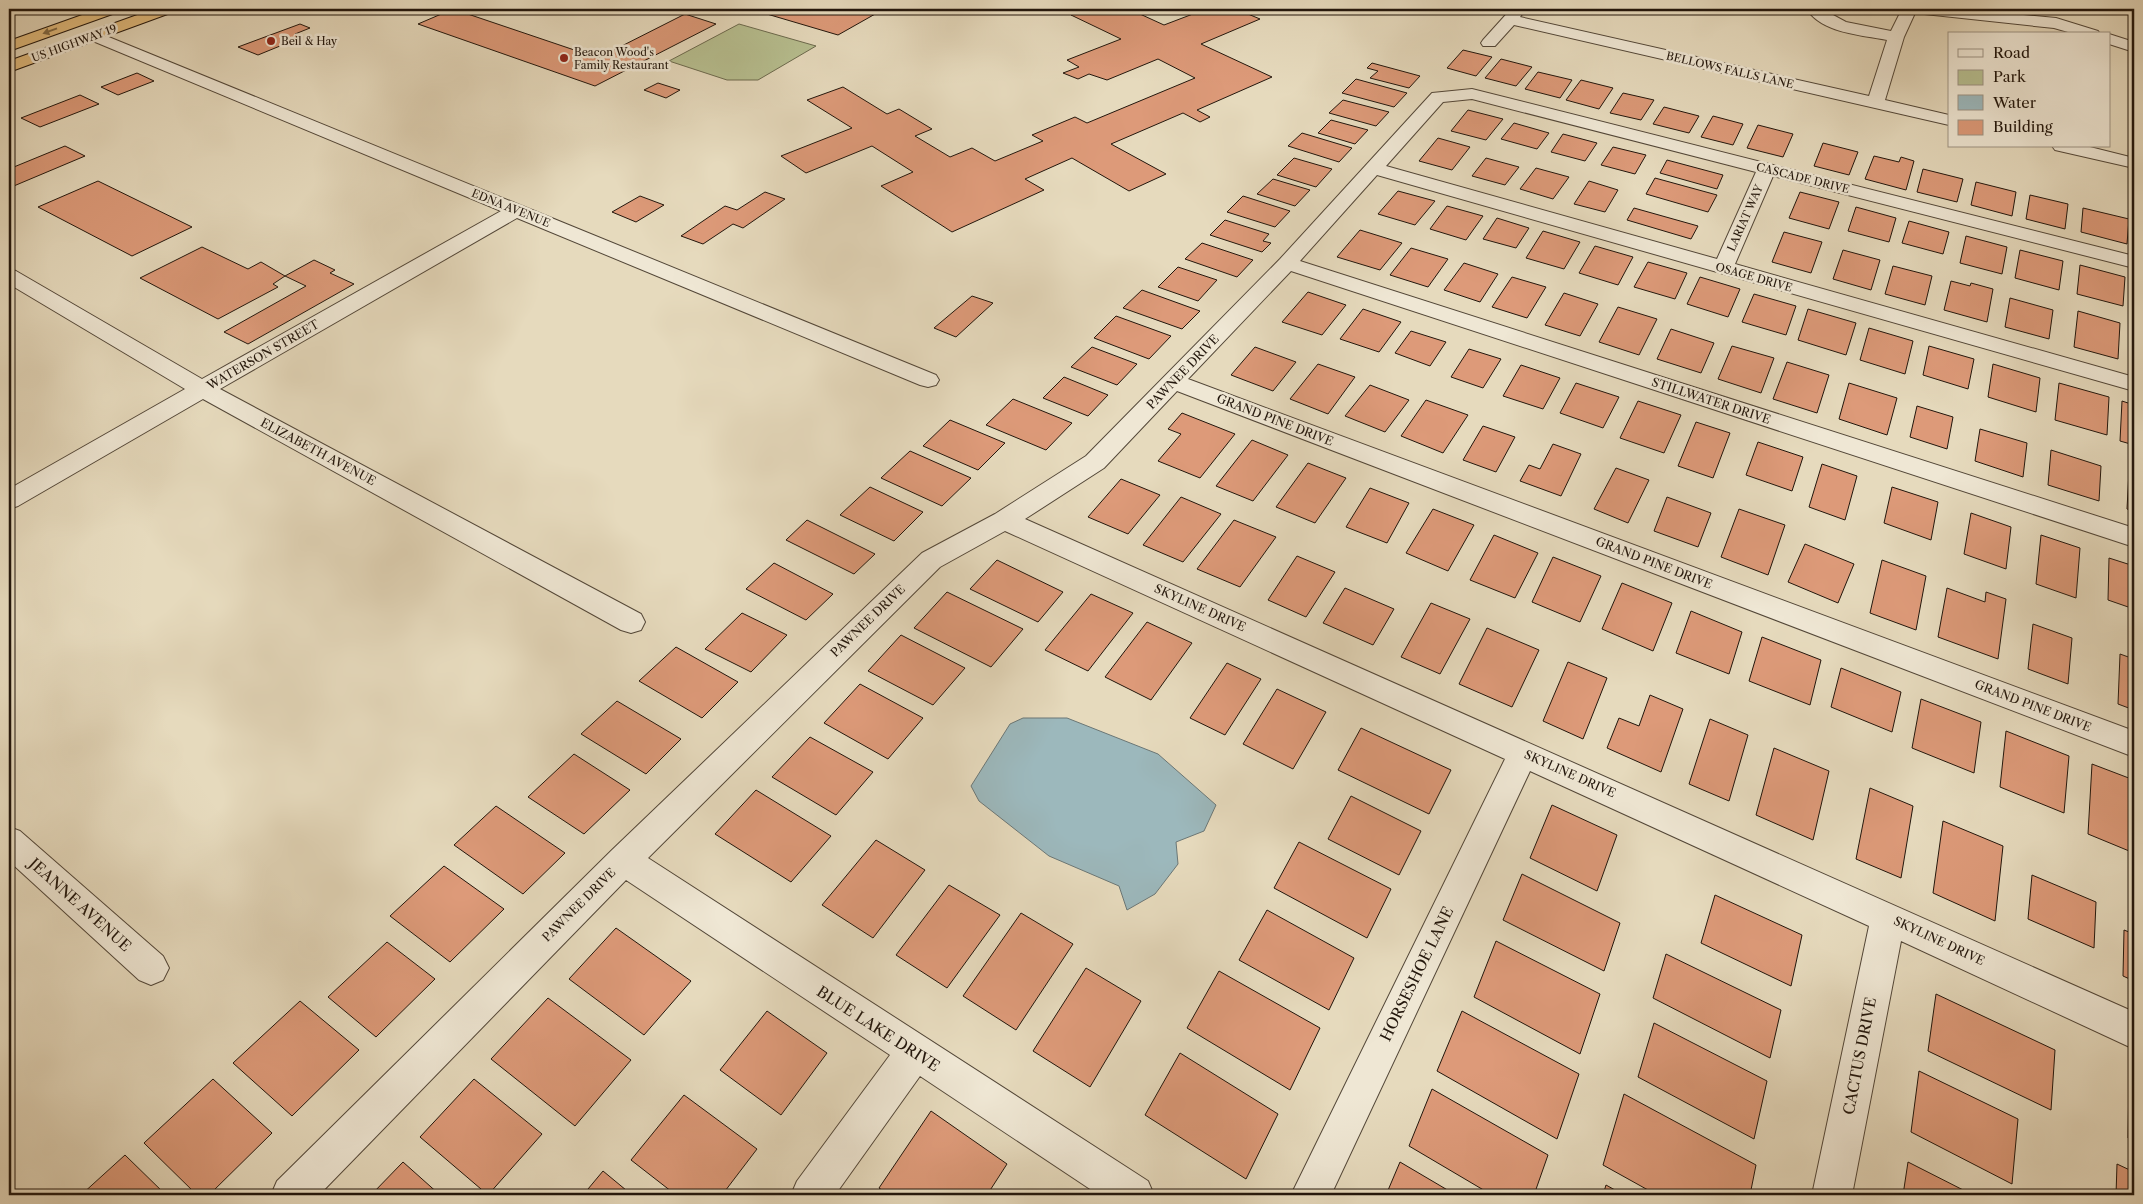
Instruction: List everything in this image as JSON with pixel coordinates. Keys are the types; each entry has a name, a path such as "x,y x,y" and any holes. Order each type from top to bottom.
{"highway":[{"name":"US HIGHWAY 19","path":"9,46 113,9"},
{"path":"94,36 96,31 108,22 142,9"},
{"name":"US HIGHWAY 19","path":"9,68 168,9"}],"street":[{"path":"1814,9 1819,16 1841,25 1896,37"},
{"path":"1875,103 1896,37 1909,9"},
{"path":"1918,9 2052,16 2088,32"},
{"path":"1489,43 1514,14"},
{"name":"BELLOWS FALLS LANE","path":"1514,14 1948,120"},
{"name":"EDNA AVENUE","path":"94,36 928,380"},
{"path":"2110,39 2134,46"},
{"name":"PAWNEE DRIVE","path":"291,1195 624,860 931,560 1004,520 1095,462 1288,263 1438,97 1472,94"},
{"name":"CASCADE DRIVE","path":"1472,94 2134,262"},
{"path":"2074,148 2134,162"},
{"name":"OSAGE DRIVE","path":"1374,168 2134,384"},
{"name":"LARIAT WAY","path":"1723,268 1767,169"},
{"name":"WATERSON STREET","path":"9,500 516,210"},
{"name":"STILLWATER DRIVE","path":"1288,263 2134,538"},
{"name":"ELIZABETH AVENUE","path":"9,274 202,389 631,622"},
{"name":"GRAND PINE DRIVE","path":"1174,382 2134,744"},
{"name":"SKYLINE DRIVE","path":"1004,520 1888,918 2134,1031"},
{"name":"HORSESHOE LANE","path":"1311,1195 1523,753"},
{"name":"JEANNE AVENUE","path":"9,841 151,968"},
{"name":"BLUE LAKE DRIVE","path":"624,860 1134,1195"},
{"name":"CACTUS DRIVE","path":"1832,1195 1888,918"},
{"path":"811,1195 914,1052"}],"green space":[{"path":"739,24 816,46 758,80 727,80 669,61"}],"water":[{"path":"1023,718 1067,718 1158,754 1216,805 1204,831 1176,842 1178,864 1155,894 1127,910 1119,886 1049,856 979,801 971,786 1010,724"}],"building":[{"path":"398,9 387,14 373,10"},
{"path":"453,9 598,58 685,14 716,24 595,86 418,24"},
{"path":"750,9 884,9 838,35"},
{"path":"1088,9 1129,9 1164,25 1206,9 1236,9 1260,19 1201,44 1272,77 1197,110 1210,117 1200,122 1183,113 1111,144 1166,174 1129,191 1072,158 1025,179 1044,190 952,232 881,186 913,172 872,146 806,173 781,156 852,128 807,100 843,87 887,114 899,109 932,129 915,136 950,157 972,148 995,161 1043,141 1032,135 1075,117 1087,123 1195,78 1158,59 1107,80 1089,74 1078,79 1063,73 1079,67 1067,60 1121,39 1071,15"},
{"path":"300,24 310,28 295,34 302,37 258,55 238,47"},
{"path":"1463,50 1492,57 1476,76 1447,68"},
{"path":"1501,59 1532,67 1516,86 1485,78"},
{"path":"1372,63 1420,76 1409,88 1370,78 1378,71 1367,68"},
{"path":"1538,72 1572,80 1560,98 1525,89"},
{"path":"137,73 154,81 118,95 101,87"},
{"path":"1356,79 1407,93 1394,107 1342,93"},
{"path":"1581,80 1613,88 1599,109 1566,100"},
{"path":"658,83 680,90 666,98 644,90"},
{"path":"1623,93 1654,100 1641,120 1610,113"},
{"path":"80,95 99,104 40,127 21,118"},
{"path":"1343,100 1389,112 1376,126 1329,113"},
{"path":"1664,107 1699,116 1689,133 1653,124"},
{"path":"1468,110 1503,119 1486,140 1451,131"},
{"path":"1713,116 1743,124 1733,145 1701,137"},
{"path":"1331,120 1368,130 1355,144 1318,133"},
{"path":"1514,123 1549,133 1537,149 1501,139"},
{"path":"1758,125 1793,134 1783,157 1747,148"},
{"path":"1302,133 1352,148 1339,162 1288,146"},
{"path":"1563,134 1597,143 1585,161 1551,152"},
{"path":"1438,138 1470,147 1452,170 1419,161"},
{"path":"1823,143 1858,152 1849,175 1814,166"},
{"path":"65,146 85,156 9,188 9,169"},
{"path":"1613,147 1646,155 1635,174 1601,165"},
{"path":"1874,156 1899,162 1901,157 1914,161 1906,190 1865,179"},
{"path":"1294,158 1332,169 1316,187 1277,175"},
{"path":"1486,158 1519,167 1505,185 1472,176"},
{"path":"1667,160 1723,175 1717,189 1660,173"},
{"path":"1536,168 1569,177 1553,199 1520,189"},
{"path":"1923,169 1963,179 1957,202 1917,192"},
{"path":"1655,178 1717,195 1708,212 1646,194"},
{"path":"1273,179 1310,190 1295,206 1257,194"},
{"path":"98,181 192,227 132,256 38,207"},
{"path":"1589,181 1618,190 1605,212 1574,204"},
{"path":"1976,182 2016,192 2012,216 1971,205"},
{"path":"1398,191 1435,201 1415,225 1378,214"},
{"path":"765,192 785,199 743,228 733,224 703,244 681,236 725,206 737,210"},
{"path":"1800,192 1839,202 1829,229 1789,218"},
{"path":"2030,195 2068,204 2065,229 2026,219"},
{"path":"640,196 664,205 636,222 612,212"},
{"path":"1243,196 1290,211 1275,227 1227,212"},
{"path":"1447,206 1483,216 1466,240 1430,229"},
{"path":"1856,207 1896,218 1889,242 1848,231"},
{"path":"1634,208 1698,226 1691,239 1627,220"},
{"path":"2083,208 2129,219 2127,244 2081,232"},
{"path":"1497,218 1529,228 1516,248 1483,239"},
{"path":"1225,220 1269,234 1263,241 1271,243 1262,252 1210,235"},
{"path":"1909,221 1949,232 1943,254 1902,243"},
{"path":"1360,230 1402,243 1380,270 1337,257"},
{"path":"1543,231 1580,242 1564,269 1526,258"},
{"path":"1784,232 1822,242 1811,273 1772,262"},
{"path":"1966,236 2007,247 2002,274 1960,263"},
{"path":"1202,243 1253,260 1237,277 1185,259"},
{"path":"1595,246 1633,257 1618,285 1579,273"},
{"path":"202,247 248,269 261,262 285,276 273,284 278,287 218,319 140,278"},
{"path":"1411,248 1448,259 1428,287 1390,275"},
{"path":"1843,250 1880,260 1871,290 1833,279"},
{"path":"2020,250 2063,261 2059,290 2015,278"},
{"path":"314,260 335,270 330,273 354,284 248,344 224,332 306,286 285,276"},
{"path":"1648,262 1687,273 1675,299 1634,287"},
{"path":"1464,263 1498,274 1480,302 1444,290"},
{"path":"2080,265 2125,277 2123,306 2077,294"},
{"path":"1893,266 1932,276 1925,305 1885,294"},
{"path":"1178,267 1217,280 1198,301 1158,287"},
{"path":"1512,277 1546,287 1527,318 1492,307"},
{"path":"1700,277 1740,289 1728,317 1687,304"},
{"path":"1951,281 1970,286 1971,283 1993,289 1987,322 1944,310"},
{"path":"1142,290 1200,311 1182,329 1123,308"},
{"path":"1308,292 1346,305 1322,335 1282,322"},
{"path":"1564,293 1598,304 1580,336 1545,325"},
{"path":"1754,294 1796,306 1786,335 1742,322"},
{"path":"972,296 993,303 956,337 934,328"},
{"path":"2010,298 2053,310 2049,339 2005,327"},
{"path":"1618,307 1657,319 1639,355 1599,342"},
{"path":"1363,309 1401,322 1379,352 1340,339"},
{"path":"1808,309 1856,323 1846,355 1798,340"},
{"path":"2078,311 2120,323 2118,359 2074,347"},
{"path":"1116,316 1171,336 1149,359 1094,338"},
{"path":"1869,328 1913,341 1905,374 1860,360"},
{"path":"1671,329 1714,343 1701,373 1657,359"},
{"path":"1411,331 1446,342 1430,366 1395,353"},
{"path":"1732,346 1774,358 1761,393 1718,379"},
{"path":"1929,346 1974,359 1968,389 1923,375"},
{"path":"1092,347 1137,364 1117,385 1071,367"},
{"path":"1255,347 1296,362 1273,391 1231,375"},
{"path":"1469,349 1501,359 1483,388 1451,377"},
{"path":"1787,362 1829,375 1817,413 1773,399"},
{"path":"1318,364 1355,377 1328,414 1290,399"},
{"path":"1993,364 2040,378 2036,412 1988,397"},
{"path":"1521,365 1560,378 1543,409 1503,396"},
{"path":"1064,377 1108,395 1088,416 1043,398"},
{"path":"1576,383 1619,397 1603,428 1560,413"},
{"path":"1849,383 1897,398 1887,435 1839,419"},
{"path":"2059,383 2109,397 2107,435 2055,420"},
{"path":"1370,385 1409,400 1385,432 1345,416"},
{"path":"1013,399 1072,423 1046,450 986,425"},
{"path":"1426,400 1468,415 1443,453 1401,436"},
{"path":"1638,401 1681,415 1664,453 1620,438"},
{"path":"2122,401 2134,405 2134,445 2120,441"},
{"path":"1917,406 1953,417 1947,449 1910,437"},
{"path":"1182,413 1235,434 1200,478 1158,461 1181,434 1168,429"},
{"path":"950,420 1005,443 978,470 923,446"},
{"path":"1696,422 1730,433 1713,478 1678,466"},
{"path":"1483,426 1515,437 1496,472 1463,460"},
{"path":"1980,429 2027,443 2023,477 1975,461"},
{"path":"1252,440 1288,455 1253,501 1216,486"},
{"path":"1758,442 1803,457 1792,491 1746,475"},
{"path":"1553,444 1581,454 1561,496 1520,481 1529,465 1540,469"},
{"path":"2051,450 2101,466 2099,501 2048,485"},
{"path":"910,451 971,478 942,506 881,478"},
{"path":"1308,463 1346,478 1315,523 1276,507"},
{"path":"1822,464 1857,476 1845,520 1809,507"},
{"path":"1616,468 1649,480 1628,523 1594,509"},
{"path":"2129,471 2134,472 2134,512 2127,509"},
{"path":"1121,479 1160,495 1128,534 1088,517"},
{"path":"870,487 923,512 894,541 840,515"},
{"path":"1892,487 1938,502 1931,540 1884,523"},
{"path":"1370,488 1409,503 1387,543 1346,527"},
{"path":"1181,497 1221,514 1183,562 1143,545"},
{"path":"1667,497 1711,513 1698,547 1654,531"},
{"path":"1433,509 1474,525 1448,571 1406,553"},
{"path":"1739,509 1785,525 1768,575 1721,557"},
{"path":"1971,513 2011,527 2006,569 1964,554"},
{"path":"807,520 875,554 854,574 786,540"},
{"path":"1234,520 1276,537 1240,587 1197,569"},
{"path":"1494,535 1538,553 1515,598 1470,580"},
{"path":"2041,535 2080,548 2076,598 2036,584"},
{"path":"1805,544 1854,564 1838,603 1788,582"},
{"path":"1297,556 1335,572 1306,617 1268,600"},
{"path":"1553,557 1601,576 1580,622 1532,602"},
{"path":"2109,558 2134,566 2134,609 2108,600"},
{"path":"997,560 1063,592 1038,622 970,589"},
{"path":"1882,560 1926,576 1916,630 1870,613"},
{"path":"774,563 833,594 806,620 746,589"},
{"path":"1622,583 1672,603 1653,651 1602,629"},
{"path":"1345,588 1394,609 1373,645 1323,623"},
{"path":"1947,588 1985,602 1986,592 2006,599 1998,659 1938,637"},
{"path":"947,592 1023,629 991,667 914,628"},
{"path":"1091,594 1133,613 1088,671 1045,650"},
{"path":"1431,603 1470,619 1440,674 1401,657"},
{"path":"1691,611 1742,632 1729,674 1676,653"},
{"path":"742,613 787,635 751,672 705,649"},
{"path":"1147,622 1192,643 1151,700 1105,677"},
{"path":"2033,624 2072,638 2068,684 2028,669"},
{"path":"1487,628 1539,650 1512,707 1459,684"},
{"path":"901,635 965,668 933,705 868,671"},
{"path":"1762,637 1821,660 1810,705 1749,681"},
{"path":"676,647 738,682 702,718 639,681"},
{"path":"2120,654 2134,659 2134,710 2118,704"},
{"path":"1568,662 1607,678 1583,739 1543,721"},
{"path":"1227,663 1261,679 1225,735 1190,718"},
{"path":"1841,668 1901,692 1892,732 1831,707"},
{"path":"860,684 923,718 888,759 824,723"},
{"path":"1277,689 1326,712 1293,769 1243,744"},
{"path":"1650,695 1683,709 1661,772 1607,748 1619,718 1639,726"},
{"path":"1921,699 1981,722 1974,773 1912,748"},
{"path":"617,701 681,739 646,774 581,734"},
{"path":"1710,719 1748,735 1729,801 1689,784"},
{"path":"1361,728 1451,770 1429,814 1338,770"},
{"path":"2006,731 2069,756 2064,813 2000,787"},
{"path":"810,737 873,772 836,815 772,777"},
{"path":"1774,748 1829,771 1813,840 1756,815"},
{"path":"574,754 630,790 584,834 528,797"},
{"path":"2092,764 2134,780 2134,853 2088,834"},
{"path":"1870,788 1913,806 1901,878 1856,859"},
{"path":"756,790 831,836 791,882 715,834"},
{"path":"1351,796 1421,831 1399,875 1328,839"},
{"path":"1552,805 1617,835 1597,891 1530,858"},
{"path":"496,806 565,853 523,894 454,845"},
{"path":"1943,821 2003,846 1995,921 1933,893"},
{"path":"876,840 925,870 873,938 822,905"},
{"path":"1299,842 1391,889 1367,938 1274,888"},
{"path":"444,866 504,909 450,962 390,916"},
{"path":"1522,874 1620,923 1604,971 1503,920"},
{"path":"2032,875 2096,902 2094,948 2028,919"},
{"path":"949,885 1000,915 947,988 896,955"},
{"path":"1715,895 1802,935 1791,986 1701,943"},
{"path":"1267,910 1354,958 1329,1010 1239,960"},
{"path":"1021,913 1073,944 1016,1030 963,996"},
{"path":"616,928 691,981 644,1035 569,979"},
{"path":"2124,930 2134,934 2134,981 2123,976"},
{"path":"1496,941 1600,994 1580,1054 1474,997"},
{"path":"387,942 435,979 376,1037 328,997"},
{"path":"1666,954 1781,1010 1770,1058 1653,998"},
{"path":"1086,968 1141,1001 1090,1087 1033,1051"},
{"path":"1219,971 1320,1028 1290,1090 1187,1028"},
{"path":"1936,994 2055,1050 2051,1110 1928,1051"},
{"path":"548,998 631,1060 575,1126 491,1059"},
{"path":"300,1001 359,1050 292,1116 233,1063"},
{"path":"767,1011 827,1053 781,1115 720,1070"},
{"path":"1462,1011 1579,1074 1557,1139 1437,1071"},
{"path":"1654,1023 1767,1081 1754,1139 1638,1077"},
{"path":"1180,1053 1278,1114 1246,1179 1145,1115"},
{"path":"1919,1071 2018,1119 2012,1184 1911,1132"},
{"path":"2129,1076 2134,1078 2134,1141 2128,1138"},
{"path":"213,1079 272,1133 209,1195 197,1195 144,1143"},
{"path":"474,1079 542,1134 488,1195 420,1137"},
{"path":"1432,1089 1548,1155 1534,1195 1492,1195 1409,1146"},
{"path":"1624,1094 1756,1165 1750,1195 1657,1195 1603,1165"},
{"path":"684,1095 757,1149 722,1195 676,1195 631,1160"},
{"path":"931,1111 1007,1164 987,1195 889,1195 879,1188"},
{"path":"125,1155 166,1195 81,1195"},
{"path":"403,1162 440,1195 371,1195"},
{"path":"1400,1162 1456,1195 1386,1195"},
{"path":"1908,1162 1973,1195 1903,1195"},
{"path":"2117,1164 2134,1172 2134,1195 2116,1195"},
{"path":"603,1171 632,1195 583,1195"},
{"path":"1606,1185 1624,1195 1603,1195"}],"place":[{"name":"Beil & Hay","path":"271,41"},
{"name":"Beacon Wood's Family Restaurant","path":"564,58"}]}
